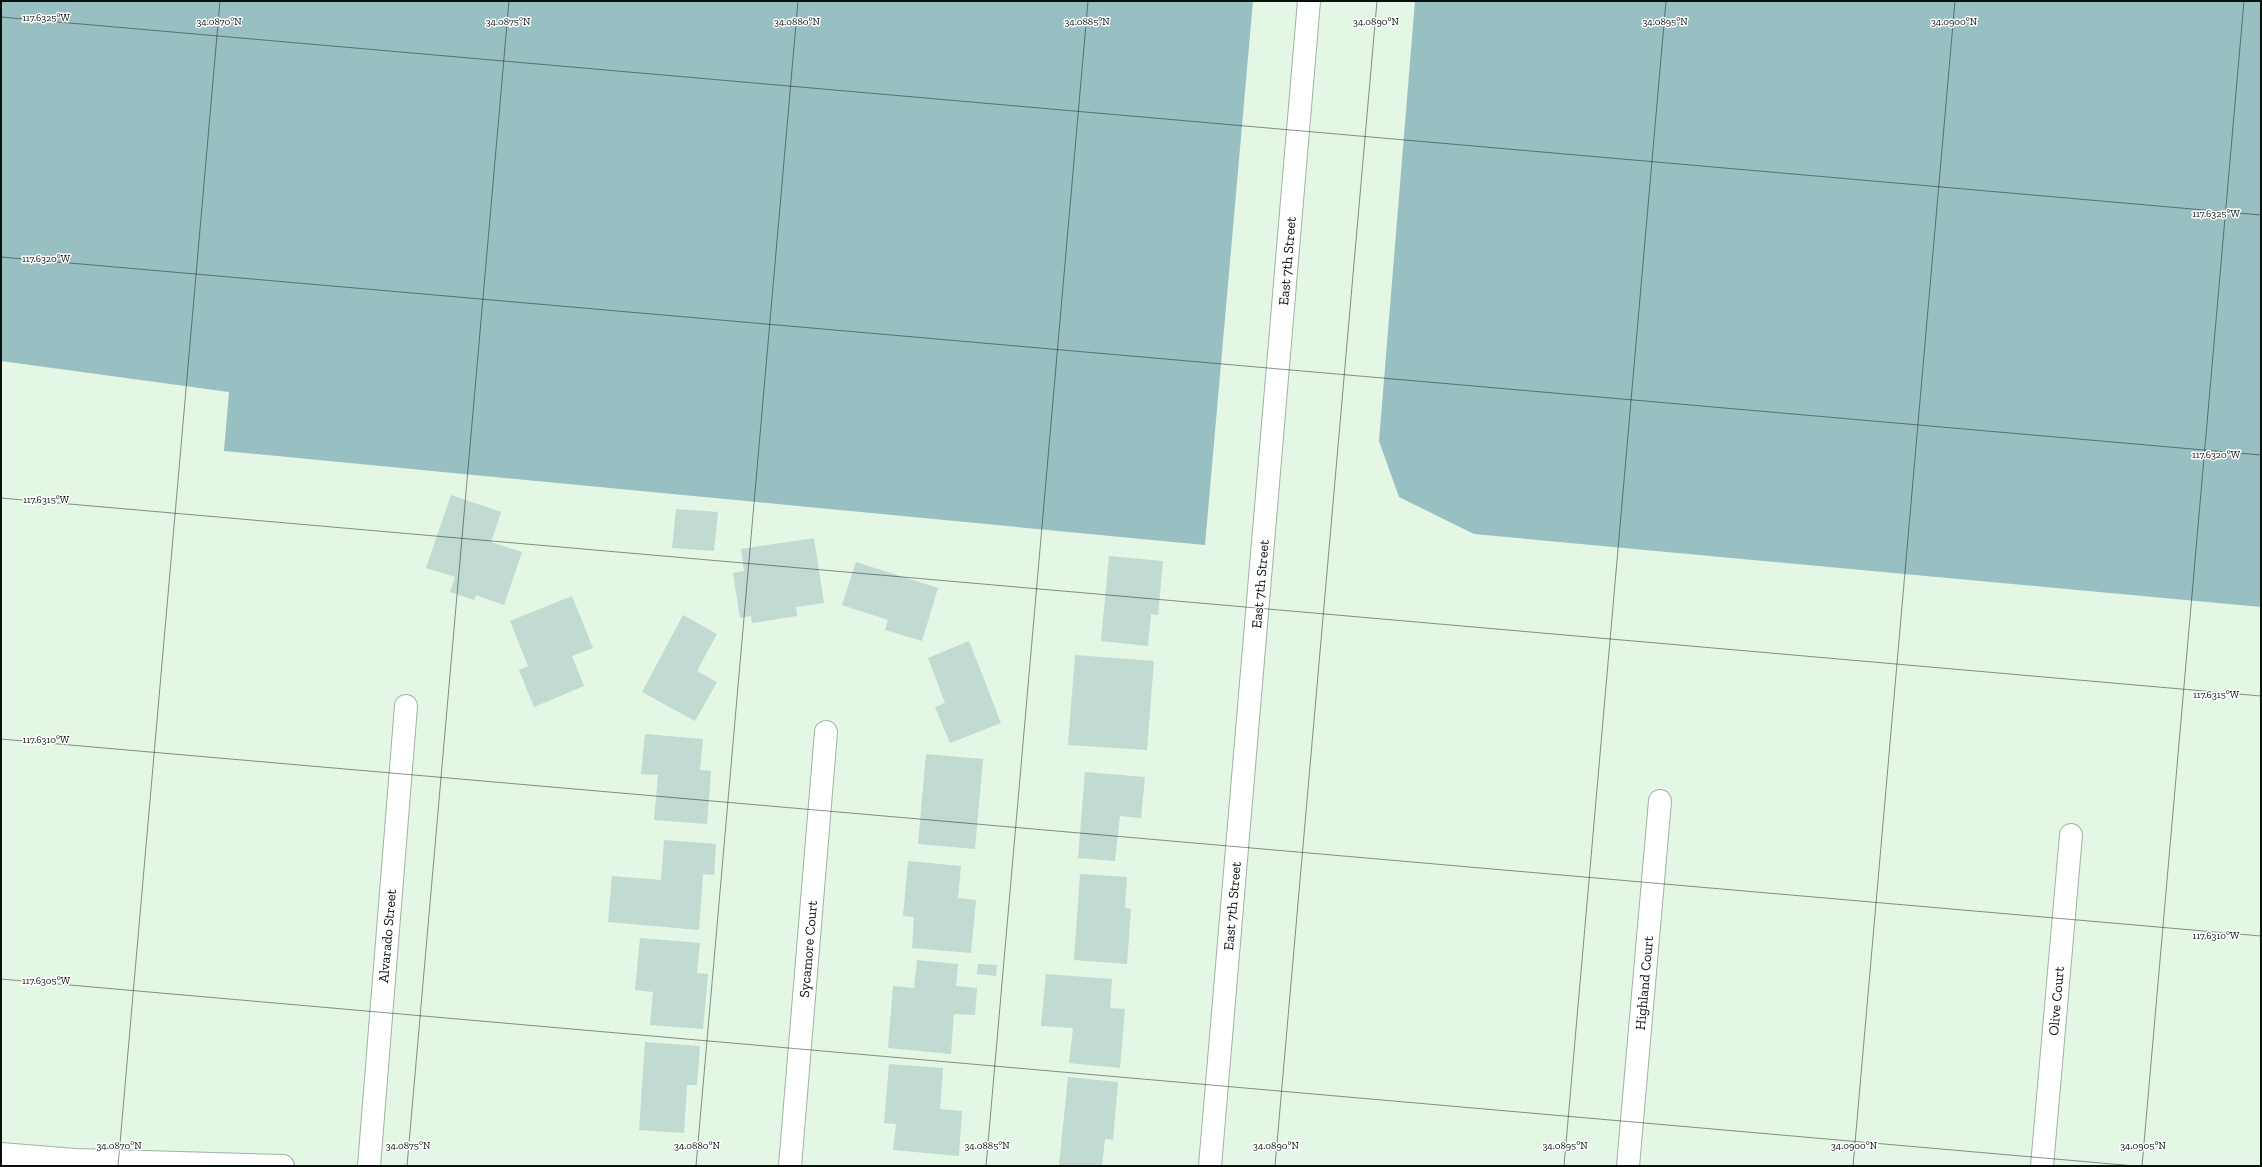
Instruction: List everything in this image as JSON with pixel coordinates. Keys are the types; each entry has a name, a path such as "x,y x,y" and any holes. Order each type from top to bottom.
{"street":[{"name":"East 7th Street","path":"1210,1166 1309,1"},
{"name":"Alvarado Street","path":"369,1166 406,706"},
{"name":"Sycamore Court","path":"790,1166 826,732"},
{"name":"Highland Court","path":"1628,1166 1660,801"},
{"name":"Olive Court","path":"2042,1166 2071,835"},
{"path":"1,1154 75,1160 283,1166"}],"water":[{"path":"1,1 1253,1 1205,545 224,451 229,392 1,361"},
{"path":"1415,1 2261,1 2261,607 1474,534 1399,497 1379,441"}],"building":[{"path":"451,495 501,512 491,542 522,552 504,605 476,595 474,600 450,592 455,577 426,568"},
{"path":"676,509 718,512 714,551 672,548"},
{"path":"814,538 824,603 796,607 797,616 752,623 751,616 740,618 733,573 744,571 741,549"},
{"path":"1109,556 1163,561 1158,615 1151,614 1148,646 1101,641"},
{"path":"856,562 938,588 922,641 885,630 888,620 842,605"},
{"path":"572,596 593,648 572,656 584,686 534,707 519,670 528,666 510,621"},
{"path":"683,615 717,634 697,671 717,682 695,721 642,692"},
{"path":"969,641 1001,723 950,743 935,707 945,703 928,658"},
{"path":"1075,655 1154,661 1147,750 1068,745"},
{"path":"645,734 703,739 700,770 711,771 707,824 654,820 658,775 641,774"},
{"path":"926,754 983,759 975,849 918,844"},
{"path":"1085,772 1145,777 1141,818 1120,816 1115,861 1078,858"},
{"path":"664,840 716,844 714,875 703,874 699,930 608,922 612,876 661,880"},
{"path":"908,861 961,866 958,898 976,900 971,953 912,948 914,917 903,916"},
{"path":"1080,874 1127,877 1125,908 1131,909 1127,964 1074,960"},
{"path":"640,938 700,943 697,973 708,974 703,1029 650,1025 653,992 635,990"},
{"path":"917,960 958,964 956,986 977,988 975,1015 954,1014 951,1054 888,1048 893,986 914,988"},
{"path":"978,964 997,965 996,976 977,974"},
{"path":"1046,974 1112,979 1110,1008 1125,1009 1120,1068 1069,1063 1073,1028 1041,1026"},
{"path":"645,1042 700,1046 697,1085 687,1085 684,1133 639,1130"},
{"path":"889,1064 943,1068 940,1109 962,1111 959,1156 893,1150 896,1124 884,1123"},
{"path":"1068,1077 1118,1082 1113,1140 1105,1139 1102,1166 1059,1165"}]}
